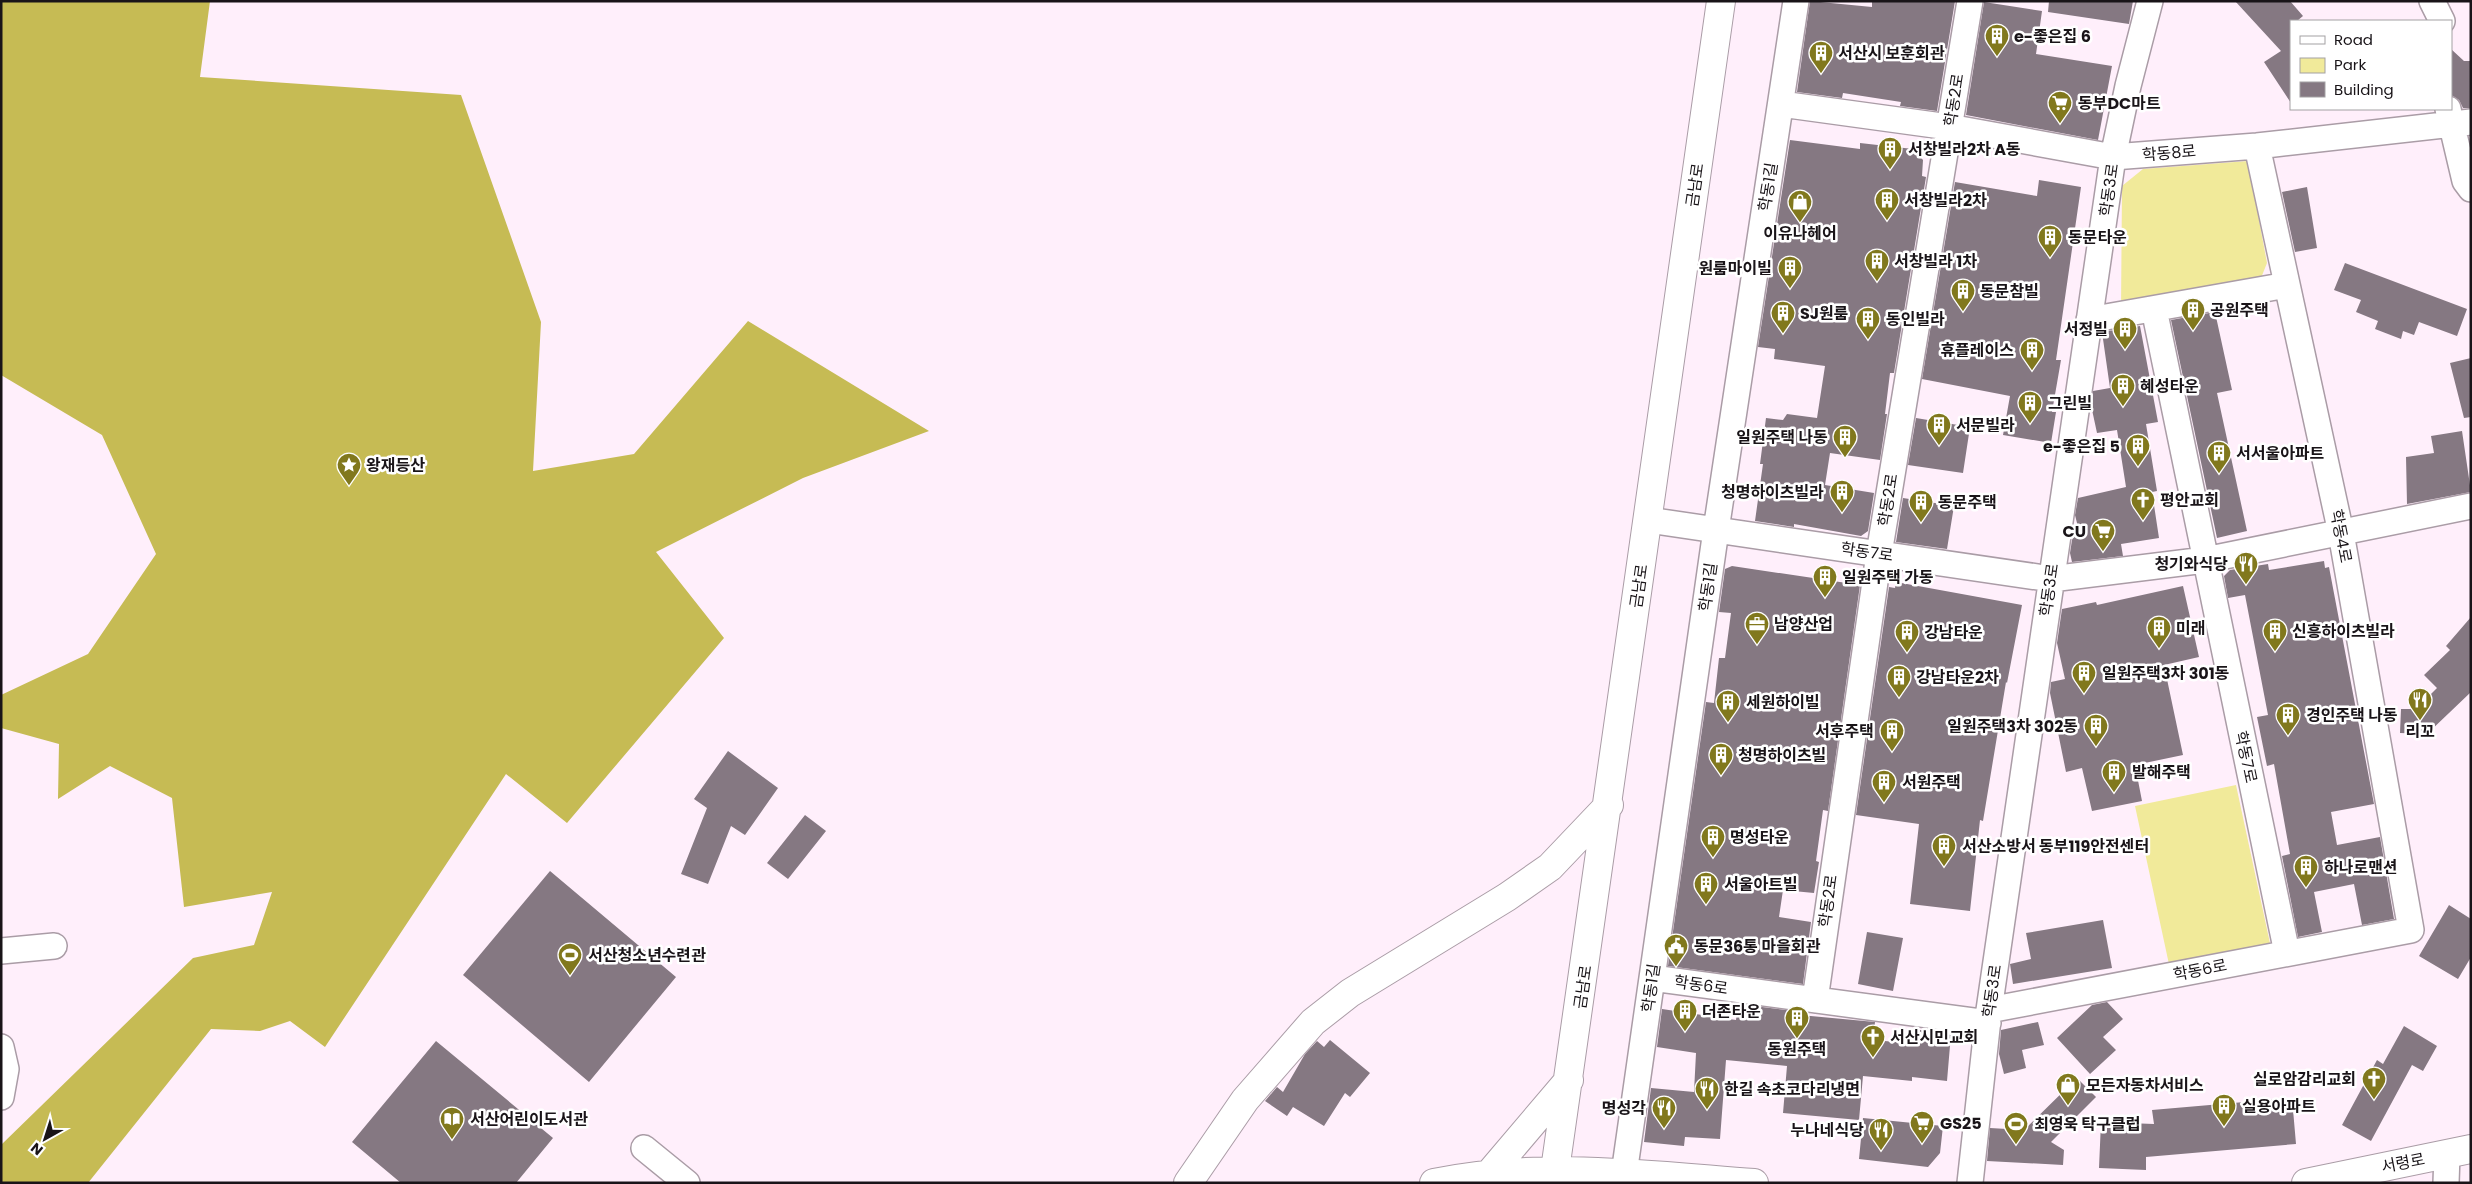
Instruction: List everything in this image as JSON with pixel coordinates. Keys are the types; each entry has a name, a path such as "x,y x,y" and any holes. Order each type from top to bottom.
{"street":[{"name":"금남로","path":"1555,1170 1570,1079 1609,805 1721,1"},
{"name":"학동1길","path":"1624,1174 1716,530 1796,1"},
{"name":"학동2로","path":"1815,1000 1879,554 1970,1"},
{"name":"학동3로","path":"1970,1183 1989,1017 2113,157 2128,86 2150,1"},
{"path":"2432,1 2442,20"},
{"name":"학동8로","path":"1781,104 1949,128 2113,157 2256,146 2457,119"},
{"path":"2457,119 2465,181 2471,189"},
{"name":"학동4로","path":"2256,146 2341,533 2411,930"},
{"path":"2089,320 2287,285"},
{"name":"학동7로","path":"2154,309 2286,953"},
{"name":"학동7로","path":"1648,520 2051,579 2205,560 2471,506"},
{"path":"1188,1183 1245,1100 1313,1022 1350,993 1442,938 1550,867 1609,805"},
{"name":"학동6로","path":"1652,978 1815,1000 1989,1017 2286,953 2411,930"},
{"path":"1,951 54,946"},
{"path":"1,1047 6,1069 1,1097"},
{"path":"1490,1173 1570,1079"},
{"path":"644,1148 686,1183"},
{"path":"2446,1183 2459,1152"},
{"name":"서령로","path":"2306,1183 2459,1152"},
{"path":"1434,1183 1490,1173 1555,1170 1754,1183"}],"green space":[{"path":"2248,161 2267,263 2259,283 2121,311 2122,186 2143,169"},
{"path":"2236,785 2271,948 2170,969 2135,806"}],"shaded area":[{"path":"1,1 210,1 200,77 461,95 541,322 533,471 634,454 748,321 929,431 803,478 656,552 724,638 567,823 506,774 325,1047 290,1021 260,1031 211,1029 88,1183 1,1183 1,1145 193,958 254,945 272,892 184,907 172,798 110,766 58,799 59,744 1,728 1,695 88,654 156,554 102,435 1,375"}],"building":[{"path":"1810,1 1872,7 1872,1 1955,1 1937,111 1900,106 1901,102 1843,93 1842,98 1797,92"},
{"path":"2049,1 2133,1 2129,24 2048,12"},
{"path":"2235,1 2290,1 2303,16 2298,20 2290,20 2290,101 2264,62 2281,51"},
{"path":"1984,2 2042,11 2036,54 2112,66 2098,140 1966,115"},
{"path":"2452,50 2464,61 2471,61 2471,108 2463,108 2459,100 2452,96"},
{"path":"1790,140 1860,149 1860,143 1913,149 1923,160 1922,176 1926,177 1894,373 1890,373 1885,414 1887,414 1880,460 1830,453 1825,485 1874,493 1868,531 1861,536 1794,524 1794,527 1755,521 1763,464 1760,464 1766,418 1783,420 1787,414 1817,418 1825,366 1774,359 1775,349 1758,347"},
{"path":"2039,180 2081,187 2056,360 2061,360 2052,412 2056,412 2051,443 2003,435 2010,396 1922,379 1955,182 2037,196"},
{"path":"2307,187 2317,248 2295,252 2282,192"},
{"path":"2345,263 2467,309 2457,336 2419,322 2414,335 2403,331 2401,339 2375,329 2378,321 2356,312 2361,300 2334,290"},
{"path":"2215,312 2232,390 2217,393 2247,531 2217,538 2171,320"},
{"path":"2140,326 2158,422 2146,424 2157,491 2152,492 2159,538 2121,544 2123,556 2072,562 2070,553 2072,540 2078,527 2075,515 2078,498 2126,487 2117,430 2097,433 2091,405 2093,391 2110,388 2102,332"},
{"path":"2471,358 2471,417 2464,418 2450,363"},
{"name":"서문빌라","path":"1916,418 1970,427 1963,473 1908,465"},
{"path":"2462,431 2471,492 2407,504 2406,457 2434,453 2431,436"},
{"name":"동문주택","path":"1903,498 1954,506 1947,549 1896,542"},
{"path":"2324,561 2325,568 2329,567 2374,804 2331,812 2337,845 2380,837 2394,919 2362,925 2354,884 2314,892 2322,932 2298,937 2282,856 2290,854 2274,764 2267,766 2257,717 2268,715 2245,595 2228,598 2224,576 2230,570 2268,564 2269,570"},
{"path":"1732,566 1860,585 1828,811 1823,810 1816,861 1819,862 1814,893 1783,890 1779,917 1811,922 1803,984 1668,966 1706,702 1714,703 1719,658 1725,658 1731,613 1719,612 1725,569"},
{"path":"1896,582 2022,605 2006,682 1983,821 1980,820 1970,911 1910,904 1919,824 1856,815 1889,587 1895,588"},
{"path":"2183,586 2199,657 2164,665 2183,755 2135,765 2142,801 2092,811 2082,768 2066,772 2050,693 2051,682 2065,679 2057,643 2062,609 2096,602 2097,605"},
{"path":"2471,617 2471,692 2427,734 2400,733 2401,709 2416,709 2437,688 2424,675 2450,650 2446,646"},
{"path":"728,751 778,788 745,835 731,826 708,884 681,874 707,808 694,799"},
{"path":"805,815 826,831 788,879 767,863"},
{"name":"서산청소년수련관","path":"550,871 676,977 589,1082 463,975"},
{"path":"2449,905 2471,919 2471,957 2458,979 2419,956"},
{"path":"2103,920 2112,968 2013,984 2010,964 2031,959 2026,933"},
{"path":"1867,932 1903,938 1893,991 1858,984"},
{"path":"2107,1002 2123,1019 2103,1037 2116,1050 2090,1074 2057,1038 2092,1005"},
{"path":"1738,1004 1801,1012 1800,1015 1875,1022 1873,1040 1919,1044 1920,1030 1951,1034 1947,1081 1912,1077 1912,1081 1863,1076 1859,1120 1783,1113 1787,1066 1726,1060 1720,1139 1685,1137 1684,1146 1644,1142 1651,1088 1694,1092 1696,1053 1657,1047 1662,1009 1736,1020"},
{"path":"2038,1022 2044,1045 2022,1050 2026,1068 2004,1074 1999,1054 2001,1030"},
{"name":"실로암감리교회","path":"2404,1026 2437,1046 2423,1071 2412,1065 2371,1141 2342,1125 2377,1060 2383,1064"},
{"path":"1330,1040 1370,1073 1350,1097 1345,1093 1324,1126 1293,1107 1287,1116 1265,1101 1277,1087 1283,1092 1305,1054 1317,1041 1324,1047"},
{"path":"436,1041 553,1138 516,1183 401,1183 352,1142"},
{"path":"2077,1078 2096,1097 2051,1142 2064,1150 2063,1165 1987,1161 1990,1128 2024,1130"},
{"name":"실용아파트","path":"2292,1098 2296,1144 2146,1157 2146,1170 2099,1168 2101,1122 2154,1124 2152,1110"},
{"path":"1863,1118 1943,1126 1940,1153 1928,1167 1859,1159"}],"place":[{"name":"e-좋은집 6","path":"1997,57"},
{"name":"서산시 보훈회관","path":"1821,74"},
{"name":"동부DC마트","path":"2060,124"},
{"name":"서창빌라2차 A동","path":"1890,170"},
{"name":"서창빌라2차","path":"1887,221"},
{"name":"이유나헤어","path":"1800,223"},
{"name":"동문타운","path":"2050,258"},
{"name":"서창빌라 1차","path":"1877,282"},
{"name":"원룸마이빌","path":"1790,289"},
{"name":"동문참빌","path":"1963,312"},
{"name":"공원주택","path":"2193,331"},
{"name":"SJ원룸","path":"1783,334"},
{"name":"동인빌라","path":"1868,340"},
{"name":"서정빌","path":"2125,350"},
{"name":"휴플레이스","path":"2032,371"},
{"name":"혜성타운","path":"2123,407"},
{"name":"그린빌","path":"2030,424"},
{"name":"서문빌라","path":"1939,446"},
{"name":"일원주택 나동","path":"1845,458"},
{"name":"e-좋은집 5","path":"2138,467"},
{"name":"서서울아파트","path":"2219,474"},
{"name":"왕재등산","path":"349,486"},
{"name":"청명하이츠빌라","path":"1842,513"},
{"name":"평안교회","path":"2143,521"},
{"name":"동문주택","path":"1921,523"},
{"name":"CU","path":"2103,552"},
{"name":"청기와식당","path":"2246,585"},
{"name":"일원주택 가동","path":"1825,598"},
{"name":"남양산업","path":"1757,645"},
{"name":"미래","path":"2159,649"},
{"name":"신흥하이츠빌라","path":"2275,652"},
{"name":"강남타운","path":"1907,653"},
{"name":"일원주택3차 301동","path":"2084,694"},
{"name":"강남타운2차","path":"1899,698"},
{"name":"리꼬","path":"2420,721"},
{"name":"세원하이빌","path":"1728,723"},
{"name":"경인주택 나동","path":"2288,736"},
{"name":"일원주택3차 302동","path":"2096,747"},
{"name":"서후주택","path":"1892,752"},
{"name":"청명하이츠빌","path":"1721,776"},
{"name":"발해주택","path":"2114,793"},
{"name":"서원주택","path":"1884,803"},
{"name":"명성타운","path":"1713,858"},
{"name":"서산소방서 동부119안전센터","path":"1944,867"},
{"name":"하나로맨션","path":"2306,888"},
{"name":"서울아트빌","path":"1706,905"},
{"name":"동문36통 마을회관","path":"1676,967"},
{"name":"서산청소년수련관","path":"570,976"},
{"name":"더존타운","path":"1685,1032"},
{"name":"동원주택","path":"1797,1039"},
{"name":"서산시민교회","path":"1873,1058"},
{"name":"실로암감리교회","path":"2374,1100"},
{"name":"모든자동차서비스","path":"2068,1106"},
{"name":"한길 속초코다리냉면","path":"1707,1110"},
{"name":"실용아파트","path":"2224,1127"},
{"name":"명성각","path":"1664,1129"},
{"name":"서산어린이도서관","path":"452,1140"},
{"name":"GS25","path":"1922,1144"},
{"name":"최영욱 탁구클럽","path":"2016,1145"},
{"name":"누나네식당","path":"1881,1151"}]}
